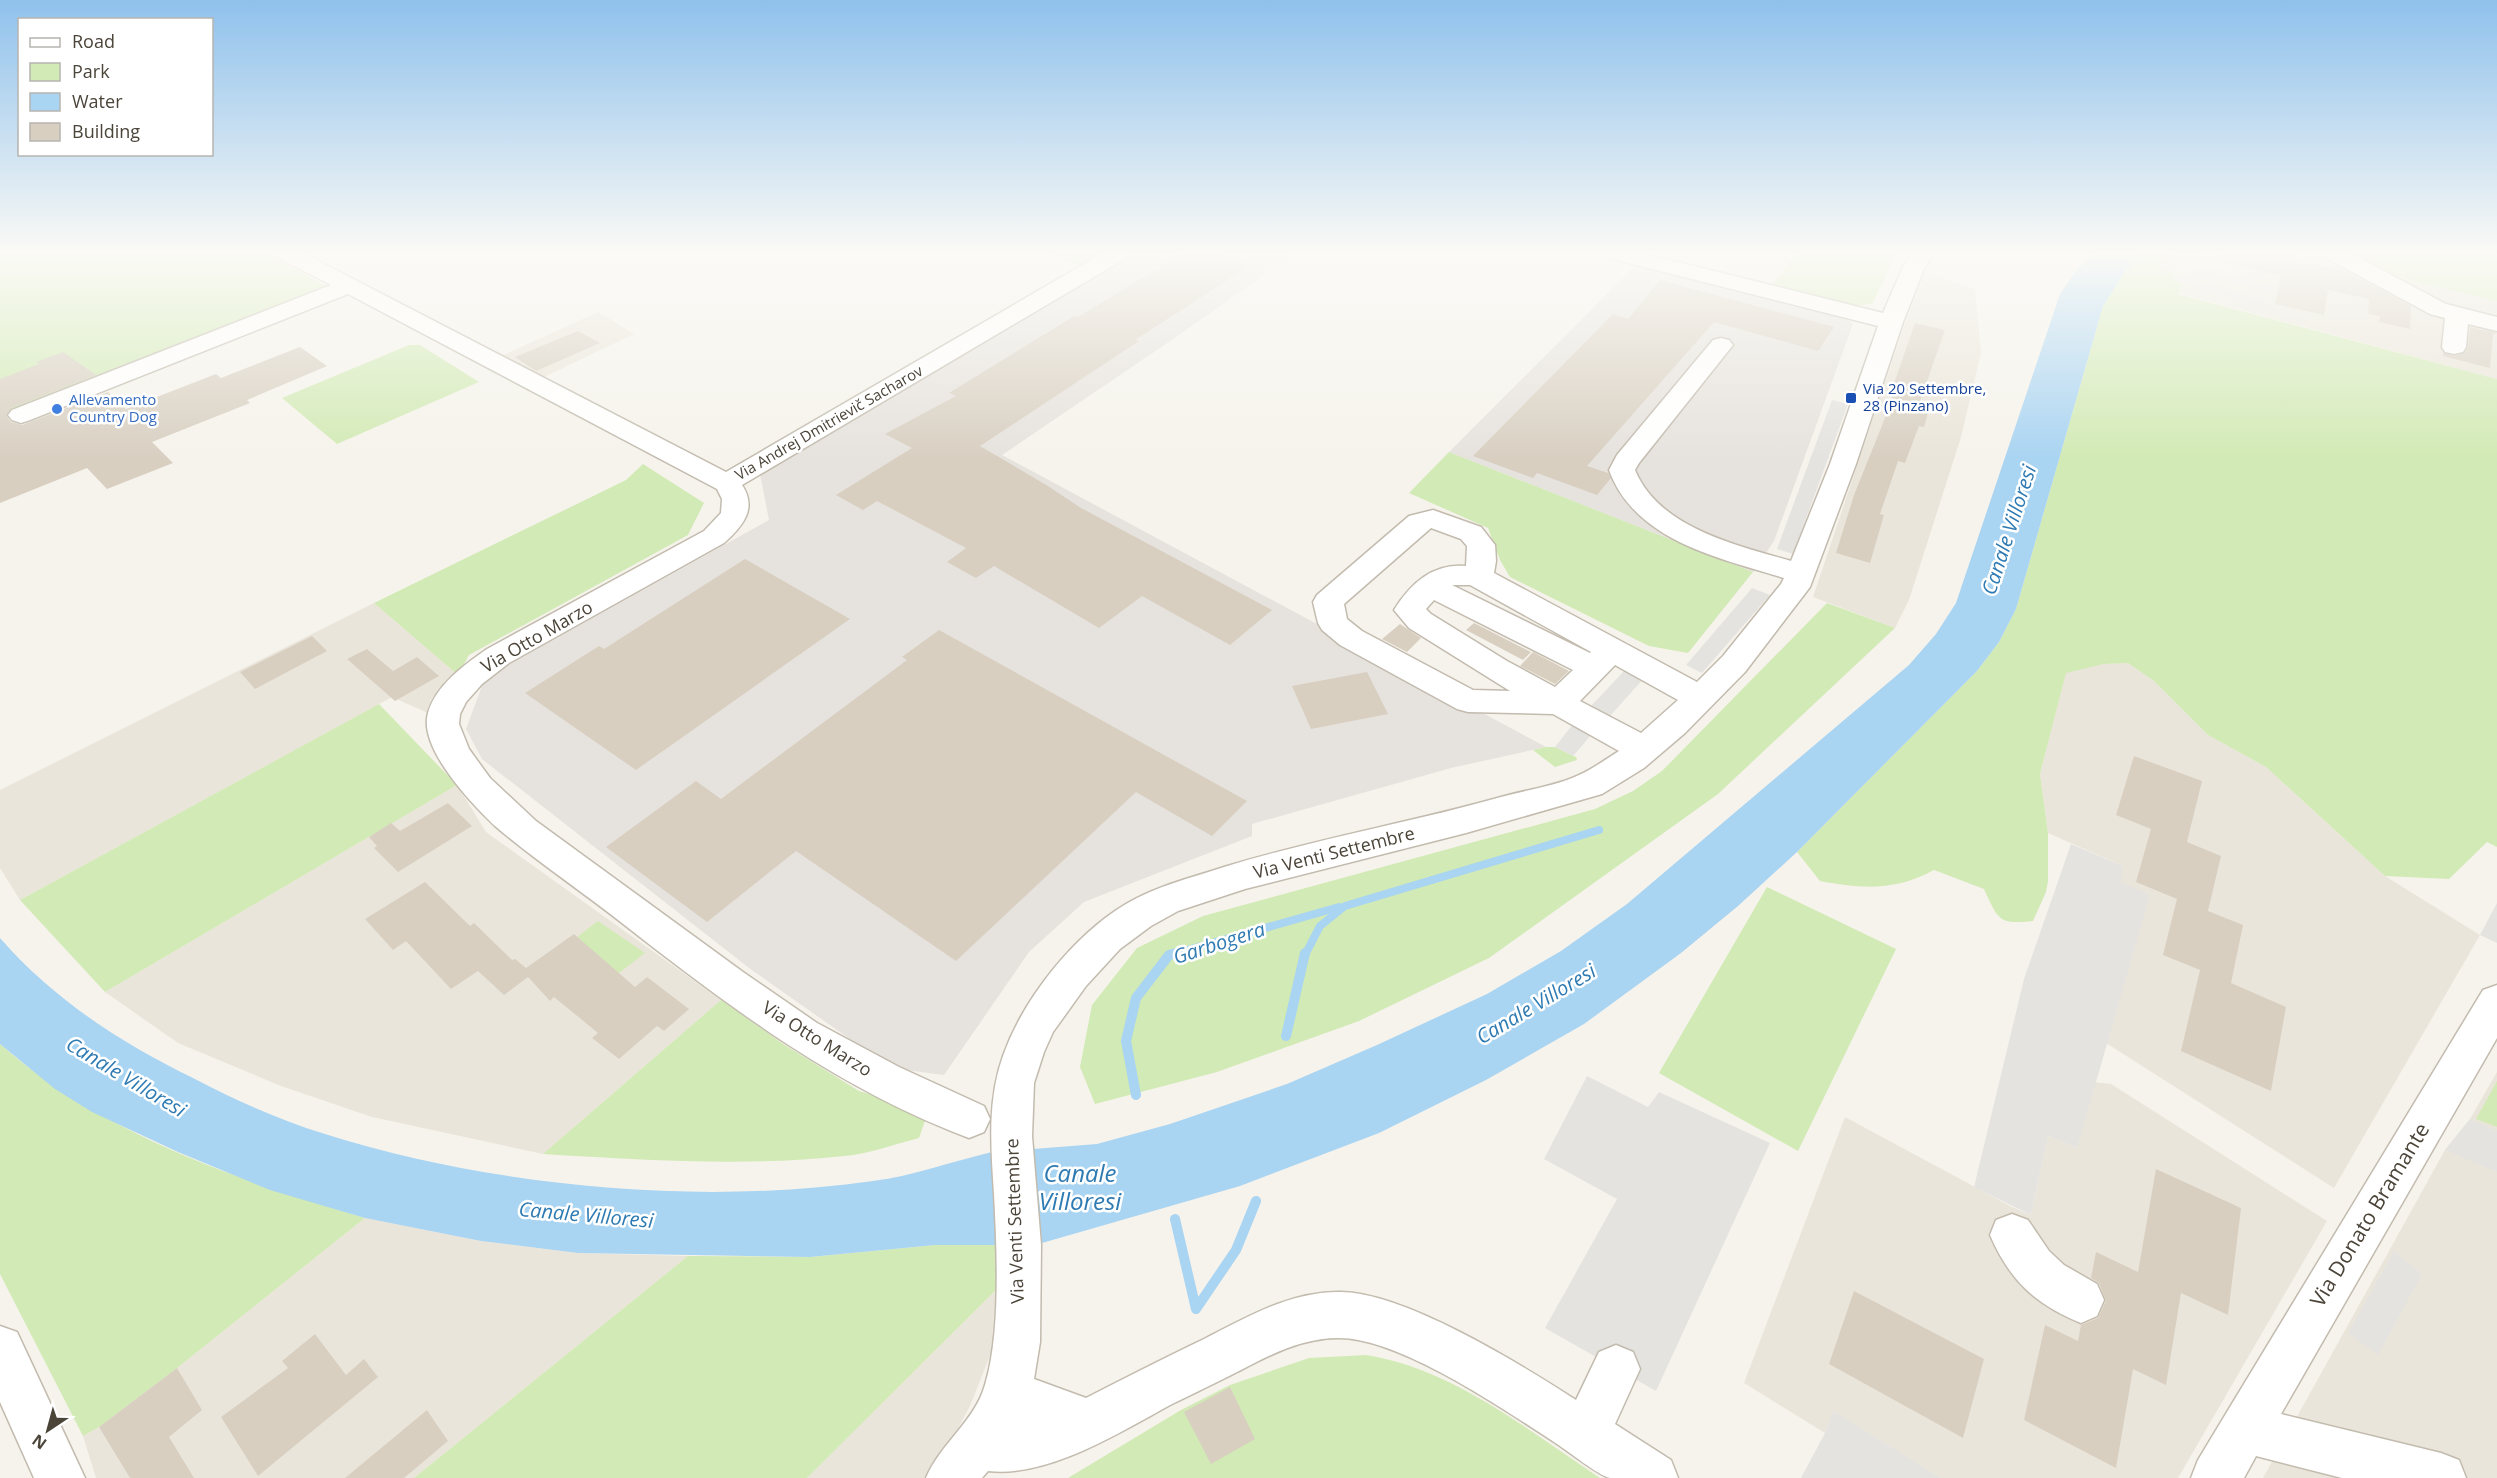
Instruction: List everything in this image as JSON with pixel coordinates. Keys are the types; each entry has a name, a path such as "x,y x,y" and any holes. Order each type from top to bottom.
{"street":[{"path":"21,415 257,322"},
{"path":"417,322 727,483"},
{"name":"Via Andrej Dmitrievič Sacharov","path":"727,483 1001,322"},
{"name":"Via Venti Settembre","path":"964,1461 1000,1411 1008,1392 1017,1342 1019,1245 1011,1105 1014,1083 1024,1052 1039,1021 1055,996 1089,955 1107,938 1138,915 1166,900 1202,887 1590,786 1643,750 1673,725 1747,648 1795,587 1843,464 1891,322"},
{"path":"2454,346 2456,322"},
{"path":"1721,345 1626,461 1622,470 1630,490 1659,520 1698,539 1801,574"},
{"name":"Via Otto Marzo","path":"727,483 736,494 737,508 730,522 714,537 498,656 478,670 460,687 449,704 443,722 447,741 477,787 512,821 708,968 803,1035 892,1085 969,1119"},
{"path":"1478,577 1482,561 1481,545 1471,533 1433,519 1419,522 1328,602 1333,623 1352,638 1468,701 1559,703 1603,659"},
{"path":"1603,659 1478,577 1457,572 1441,577 1409,610 1420,621 1496,669 1643,750"},
{"path":"1431,586 1700,698"},
{"name":"Via Donato Bramante","path":"2216,1478 2497,1002"},
{"path":"2012,1235 2030,1266 2051,1285 2081,1300"},
{"path":"964,1461 1019,1446 1088,1422 1274,1328 1307,1319 1340,1315 1367,1318 1407,1332 1483,1369 1653,1478"},
{"path":"0,1349 60,1478"},
{"path":"1585,1434 1616,1369"},
{"path":"1008,1392 1062,1415 1088,1422"},
{"path":"2244,1429 2441,1478"}],"shaded area":[{"path":"576,322 614,322 634,334 542,378 499,357"},
{"path":"1015,322 1197,322 1002,455 1546,747 1451,768 1252,824 1252,836 1084,902 1029,952 944,1075 891,1068 749,968 482,759 466,729 485,678 769,520 760,474"},
{"path":"1579,322 1850,322 1853,324 1774,541 1753,572 1449,452"},
{"path":"1978,322 1981,353 1961,437 1909,600 1895,628 1813,597 1905,323"},
{"path":"2285,322 2497,322 2497,379"},
{"path":"1832,400 1848,404 1793,554 1777,549"},
{"path":"1752,588 1770,595 1702,673 1686,665"},
{"path":"374,603 458,675 430,714 392,697 20,900 0,868 0,790"},
{"path":"2128,663 2154,681 2208,735 2266,767 2385,876 2480,935 2334,1188 2106,1043 2149,895 2120,882 2123,866 2048,833 2040,774 2066,672 2104,664"},
{"path":"1626,669 1645,677 1610,716 1591,706"},
{"path":"1573,724 1592,734 1573,756 1555,747"},
{"path":"457,785 486,832 721,1000 543,1154 372,1117 281,1086 178,1043 105,992"},
{"path":"2071,844 2123,866 2121,882 2150,895 2077,1148 2048,1136 2031,1215 1974,1187 2024,979"},
{"path":"2497,903 2497,943 2480,935"},
{"path":"2497,1072 2497,1478 2263,1478 2445,1150 2470,1119"},
{"path":"1587,1076 1648,1107 1659,1092 1770,1143 1656,1391 1545,1328 1617,1199 1544,1159"},
{"path":"2094,1082 2111,1084 2327,1221 2178,1478 1941,1478 1833,1412 1825,1433 1744,1383 1845,1117 2031,1215 2048,1136 2077,1148"},
{"path":"2470,1119 2497,1131 2497,1172 2445,1150"},
{"path":"365,1218 481,1241 578,1253 688,1256 414,1478 96,1478 83,1436 99,1427 177,1368"},
{"path":"2394,1251 2422,1274 2378,1355 2348,1333"},
{"path":"996,1290 991,1353 970,1406 944,1454 924,1478 807,1478"},
{"path":"1833,1411 1941,1478 1801,1478 1825,1433"}],"green space":[{"path":"0,322 251,322 8,418 4,415 0,417"},
{"path":"2098,322 2283,322 2497,379 2497,847 2487,842 2449,879 2385,876 2266,767 2208,735 2154,681 2128,663 2104,664 2066,673 2040,774 2048,833 2048,881 2046,892 2033,921 2006,921 1996,913 1984,889 1934,870 1906,882 1892,885 1865,887 1820,881 1797,852 1977,671 1999,642 2016,609"},
{"path":"409,345 420,345 479,382 337,444 282,398"},
{"path":"1449,452 1753,572 1688,653 1649,646 1510,577 1500,560 1488,528 1409,493"},
{"path":"643,464 704,503 688,535 469,655 458,675 374,603 626,480"},
{"path":"1827,603 1895,628 1718,794 1489,958 1359,1021 1217,1072 1095,1104 1080,1067 1092,1005 1137,948 1203,916 1595,809 1633,791 1662,771"},
{"path":"379,704 457,785 105,992 20,900"},
{"path":"1555,747 1576,757 1577,760 1555,767 1533,750"},
{"path":"1767,887 1896,949 1798,1151 1659,1073"},
{"path":"598,921 645,953 619,973 616,971 577,937"},
{"path":"721,1000 783,1044 859,1091 907,1105 926,1118 919,1138 853,1155 769,1161 694,1161 543,1154"},
{"path":"0,1044 40,1076 82,1104 127,1129 220,1170 365,1218 177,1368 99,1427 83,1436 0,1274"},
{"path":"2497,1081 2497,1127 2476,1119"},
{"path":"935,1245 999,1245 996,1290 807,1478 414,1478 688,1256 810,1257"},
{"path":"1366,1355 1398,1362 1459,1387 1517,1422 1600,1478 1068,1478 1181,1410 1230,1385 1309,1358"}],"water":[{"name":"Canale Villoresi","path":"2051,322 2098,322 2016,609 1999,642 1977,671 1797,852 1738,906 1681,953 1584,1024 1486,1080 1379,1133 1240,1186 1042,1243 1033,1149 1097,1144 1170,1124 1287,1084 1487,994 1561,951 1627,904 1909,665 1936,634 1956,603"},
{"name":"Canale Villoresi","path":"0,938 42,981 65,1000 140,1050 241,1102 325,1134 457,1167 526,1179 596,1187 667,1191 737,1192 873,1181 918,1172 992,1152 999,1245 935,1245 810,1257 578,1253 481,1241 365,1218 270,1190 178,1152 92,1112 55,1089 0,1044"}],"building":[{"path":"1064,322 1163,322 1135,340 1139,341 980,446 1081,508 1272,610 1230,645 1142,596 1099,628 994,566 976,578 947,562 966,548 877,501 863,510 836,495 912,448 885,434 956,396 949,393"},
{"path":"1605,322 1815,322 1834,327 1818,351 1714,322 1587,466 1608,473 1611,478 1597,495 1537,473 1533,478 1473,456"},
{"path":"2379,322 2410,322 2410,329"},
{"path":"1915,323 1945,330 1919,404 1930,406 1924,427 1919,426 1905,463 1898,461 1880,514 1884,515 1870,563 1836,553 1854,495 1885,418 1894,389 1892,389"},
{"path":"2470,327 2497,333 2493,334 2490,368 2443,356 2443,353 2454,356 2465,353 2468,347"},
{"path":"578,331 600,343 536,371 515,357"},
{"path":"300,347 327,366 247,400 250,403 152,442 173,463 107,489 87,468 0,503 0,379 63,352 96,375 11,408 6,416 11,422 22,425 108,392 126,409 216,374 221,378"},
{"path":"745,559 850,619 636,770 525,693 599,646 604,649"},
{"path":"1474,623 1531,652 1523,660 1466,630"},
{"path":"1400,624 1421,638 1407,652 1382,639"},
{"path":"939,630 1247,801 1212,836 1136,792 956,961 796,851 707,922 606,847 696,781 721,799 907,660 902,657"},
{"path":"312,636 327,651 255,689 240,672"},
{"path":"367,649 393,671 417,657 439,676 395,701 347,659"},
{"path":"1533,652 1569,671 1555,684 1520,666"},
{"path":"1367,672 1388,714 1311,729 1292,686"},
{"path":"2134,756 2202,781 2187,842 2221,856 2208,911 2243,925 2231,983 2286,1007 2271,1091 2181,1051 2200,970 2163,955 2177,899 2136,882 2151,829 2116,815"},
{"path":"448,803 472,826 398,872 374,848 377,846 369,837 391,823 400,831"},
{"path":"425,882 470,926 474,923 512,960 515,959 526,968 574,934 635,987 647,977 689,1009 664,1031 657,1026 619,1059 592,1038 598,1033 554,997 550,1001 528,977 504,995 478,971 451,989 406,941 393,950 365,919"},
{"path":"2156,1169 2241,1208 2228,1315 2181,1293 2166,1385 2133,1369 2116,1468 2024,1420 2045,1325 2078,1341 2081,1325 2098,1318 2106,1301 2099,1283 2091,1278 2096,1252 2138,1272"},
{"path":"1854,1291 1984,1359 1963,1438 1829,1364"},
{"path":"315,1334 346,1375 364,1359 378,1377 258,1476 221,1417 288,1368 282,1361"},
{"path":"177,1368 202,1410 169,1437 194,1478 130,1478 99,1427"},
{"path":"1230,1387 1255,1439 1211,1464 1184,1412"},
{"path":"427,1410 448,1441 404,1478 345,1478"}],"waterway":[{"name":"Garbogera","path":"1305,955 1320,926 1345,906 1599,830"},
{"name":"Garbogera","path":"1170,955 1339,907"},
{"name":"Garbogera","path":"1136,1095 1126,1041 1136,998 1169,955 1176,953"},
{"name":"Garbogera","path":"1286,1036 1305,953"},
{"name":"Garbogera","path":"1175,1219 1196,1309 1236,1250 1256,1201"}],"place":[{"name":"Via 20 Settembre, 28 (Pinzano)","path":"1851,398"},
{"name":"Allevamento Country Dog","path":"57,409"}]}
